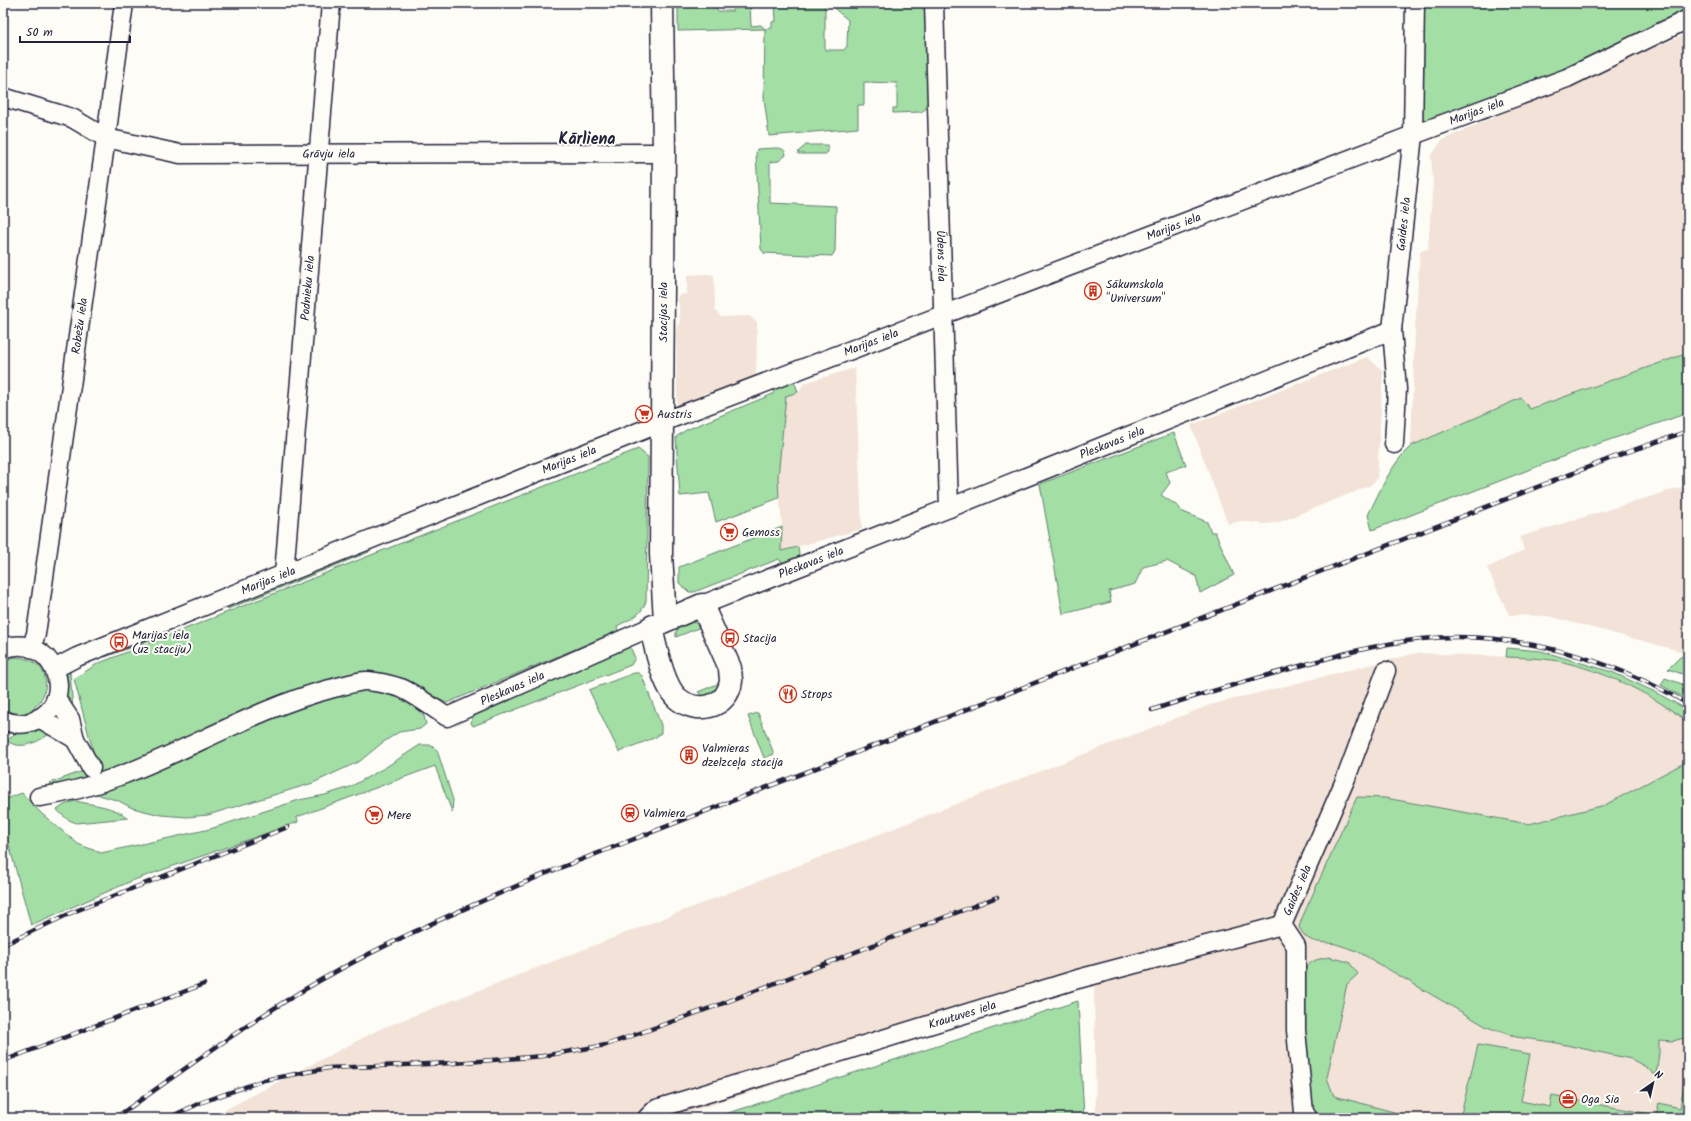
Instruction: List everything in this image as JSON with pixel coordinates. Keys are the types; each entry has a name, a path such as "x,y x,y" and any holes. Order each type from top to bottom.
{"main road":[{"name":"Stacijas iela","path":"662,3 664,153 661,554 658,659 670,688 677,698 698,708 709,708 718,703 725,696 731,680 730,668 702,605"},
{"name":"Pleskavas iela","path":"658,623 702,605"}],"street":[{"name":"Robežu iela","path":"31,648 36,634 124,3"},
{"name":"Podnieku iela","path":"284,574 331,3"},
{"name":"Ūdens iela","path":"934,3 949,508"},
{"name":"Gaides iela","path":"1394,444 1397,389 1392,330 1413,135 1415,3"},
{"name":"Marijas iela","path":"54,668 77,657 662,423 943,314 1567,78 1688,19"},
{"name":"Grāvju iela","path":"3,97 72,118 106,138 180,154 664,153"},
{"name":"Pleskavas iela","path":"702,605 949,508 1392,330"},
{"name":"Pleskavas iela","path":"39,797 64,794 94,786 166,756 264,711 316,693 367,680 401,688 447,717 658,623"},
{"path":"3,737 9,722 32,722 39,718 52,706 56,698 58,682 54,668 48,658 41,653 31,648 16,646 4,648"},
{"name":"Gaides iela","path":"1308,1118 1304,1112 1296,1030 1296,946 1282,925 1346,778 1386,671"},
{"path":"56,698 70,719 75,739 91,768"},
{"path":"39,718 75,739"},
{"name":"Krautuves iela","path":"647,1118 656,1109 1078,979 1282,925"}],"shaded area":[{"path":"1688,33 1688,353 1530,409 1411,446 1415,329 1420,251 1428,249 1433,182 1431,156 1442,140"},
{"path":"687,275 714,275 715,310 721,317 749,316 757,322 756,377 717,392 703,393 702,398 677,405 676,331 680,323 678,295 687,294"},
{"path":"1367,357 1383,371 1377,479 1369,486 1277,523 1265,524 1241,521 1228,524 1191,425"},
{"path":"855,368 862,529 781,551 782,527 778,477 786,396 800,391 804,383"},
{"path":"1688,485 1688,653 1548,616 1509,615 1487,568 1524,550 1520,537"},
{"path":"1417,653 1540,658 1567,663 1601,674 1637,690 1669,708 1688,722 1688,1118 1096,1118 1094,982 671,1118 209,1118 380,1029 1210,705"}],"green space":[{"path":"678,3 716,4 717,11 733,11 733,3 750,3 751,26 761,25 765,29 678,31"},
{"path":"775,3 825,3 825,50 844,50 847,46 848,20 836,10 833,3 926,3 928,107 921,112 893,113 893,108 897,108 897,83 864,82 864,105 858,105 858,128 769,136 764,98 765,29 772,28 772,22 776,21"},
{"path":"1422,3 1688,3 1688,14 1628,43 1426,124 1420,122"},
{"path":"806,145 827,145 828,152 825,154 798,154 799,151"},
{"path":"757,149 783,149 786,155 779,161 770,162 770,203 836,206 835,251 832,256 764,253 761,249 756,153"},
{"path":"1688,353 1688,413 1583,449 1372,530 1368,515 1392,469 1411,446 1521,398 1530,409"},
{"path":"792,380 798,392 786,396 778,477 779,498 716,522 709,493 680,496 676,437 686,430 773,394 777,383"},
{"path":"1174,433 1186,465 1166,472 1170,483 1161,495 1179,507 1181,511 1207,522 1211,532 1215,532 1234,575 1200,593 1196,576 1167,561 1143,567 1135,584 1109,591 1111,602 1063,614 1040,484"},
{"path":"638,449 648,457 646,601 638,614 617,626 618,631 447,703 415,688 382,676 103,778 57,788 50,783 97,766 74,679 97,664"},
{"path":"782,527 781,551 798,547 799,554 797,560 789,564 781,562 779,559 694,592 689,592 679,583 679,567"},
{"path":"368,550 369,552 228,609 229,604"},
{"path":"692,621 701,627 676,637 676,632 680,625"},
{"path":"141,639 153,639 105,657 104,654"},
{"path":"629,644 635,658 631,665 473,726 471,723 473,715 615,652"},
{"path":"1507,648 1541,651 1612,672 1653,691 1688,710 1688,722 1645,694 1615,679 1560,661 1537,658 1506,657"},
{"path":"1688,655 1688,676 1668,669 1680,657"},
{"path":"15,657 32,661 42,670 46,681 44,693 38,704 28,711 16,713 3,708 3,661"},
{"path":"70,672 73,709 63,698 65,680"},
{"path":"634,673 639,673 642,676 661,725 661,733 656,737 619,752 589,690"},
{"path":"1665,678 1688,686 1688,700 1661,685"},
{"path":"722,682 715,694 703,696 698,692"},
{"path":"379,689 404,697 424,716 426,724 420,729 399,732 382,743 360,761 313,783 208,815 187,817 161,815 132,808 119,801 96,794 124,783 202,747 310,702 354,690"},
{"path":"758,713 774,754 764,758 748,716"},
{"path":"29,727 44,729 52,732 30,744 18,745 7,741 15,733"},
{"path":"420,745 430,745 437,750 453,800 452,812 435,766 297,817 298,822 134,880 31,925 3,823 3,800 22,793 42,814 78,844 101,853 210,829 299,800 325,795 350,787 386,767"},
{"path":"1688,761 1688,1118 1460,1118 1478,1045 1530,1054 1521,1101 1550,1107 1552,1096 1656,1115 1659,1103 1680,1108 1684,1083 1684,1038 1673,1041 1659,1040 1656,1076 1646,1067 1631,1059 1552,1042 1516,1037 1487,1027 1357,951 1336,944 1314,941 1306,937 1299,927 1302,918 1357,797 1385,798 1529,824 1605,805"},
{"path":"75,801 110,808 128,818 76,823 67,819 57,810 64,805"},
{"path":"1329,957 1349,962 1358,974 1347,984 1327,1078 1334,1096 1416,1118 1316,1118 1307,1089 1304,1070 1303,974 1305,969 1313,961"},
{"path":"1078,1001 1084,1118 713,1118"}],"railway":[{"path":"115,1118 241,1030 319,981 403,937 489,898 547,873 1622,454 1688,431"},
{"path":"1152,710 1219,689 1353,652 1405,641 1456,637 1525,643 1560,651 1627,673 1688,704"},
{"path":"3,945 73,912 288,827"},
{"path":"168,1118 200,1103 264,1080 328,1068 454,1063 543,1056 606,1045 716,1006 997,897"},
{"path":"3,1061 204,984"}],"place":[{"name":"Sākumskola \"Universum\"","path":"1093,291"},
{"name":"Austris","path":"644,414"},
{"name":"Gemoss","path":"729,532"},
{"name":"Stacija","path":"730,638"},
{"name":"Marijas iela (uz staciju)","path":"119,642"},
{"name":"Strops","path":"788,694"},
{"name":"Valmieras dzelzceļa stacija","path":"689,755"},
{"name":"Valmiera","path":"630,813"},
{"name":"Mere","path":"374,815"},
{"name":"Oga Sia","path":"1568,1099"}],"district":[{"name":"Kārliena","path":"587,139"}]}
